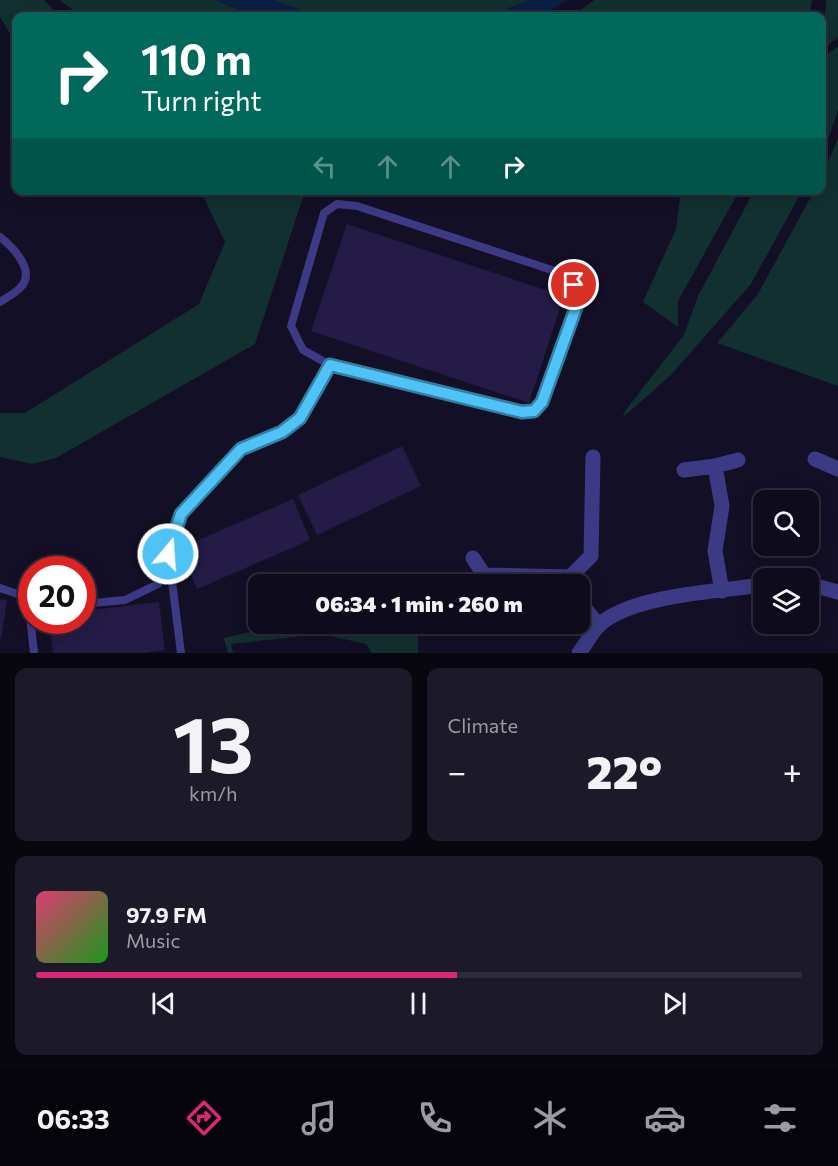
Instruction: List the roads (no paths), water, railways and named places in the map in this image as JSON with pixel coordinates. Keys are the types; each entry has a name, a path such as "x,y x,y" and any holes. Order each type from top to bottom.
{"street":[{"path":"577,574 591,556 593,457"},
{"path":"815,459 838,469"},
{"path":"684,470 738,460"},
{"path":"715,466 722,506 715,551 722,591"},
{"path":"473,558 480,574"},
{"path":"579,653 599,626 624,609 643,603 753,587"},
{"path":"819,587 838,592"},
{"path":"590,615 599,626"}],"lane":[{"path":"337,204 357,206 564,274 574,285 578,302 542,402 534,411 522,412 330,365 303,350 291,326 324,213 337,204"},
{"path":"0,237 20,257 26,277 21,287 0,302"},
{"path":"96,603 125,600 142,594 158,584 181,514 241,449 282,432 300,418 330,365"},
{"path":"168,554 181,653"},
{"path":"0,588 18,594"},
{"path":"33,634 34,653"}],"water":[{"path":"215,0 273,0 306,12 246,12"},
{"path":"529,0 566,0 550,12 500,12"}]}
